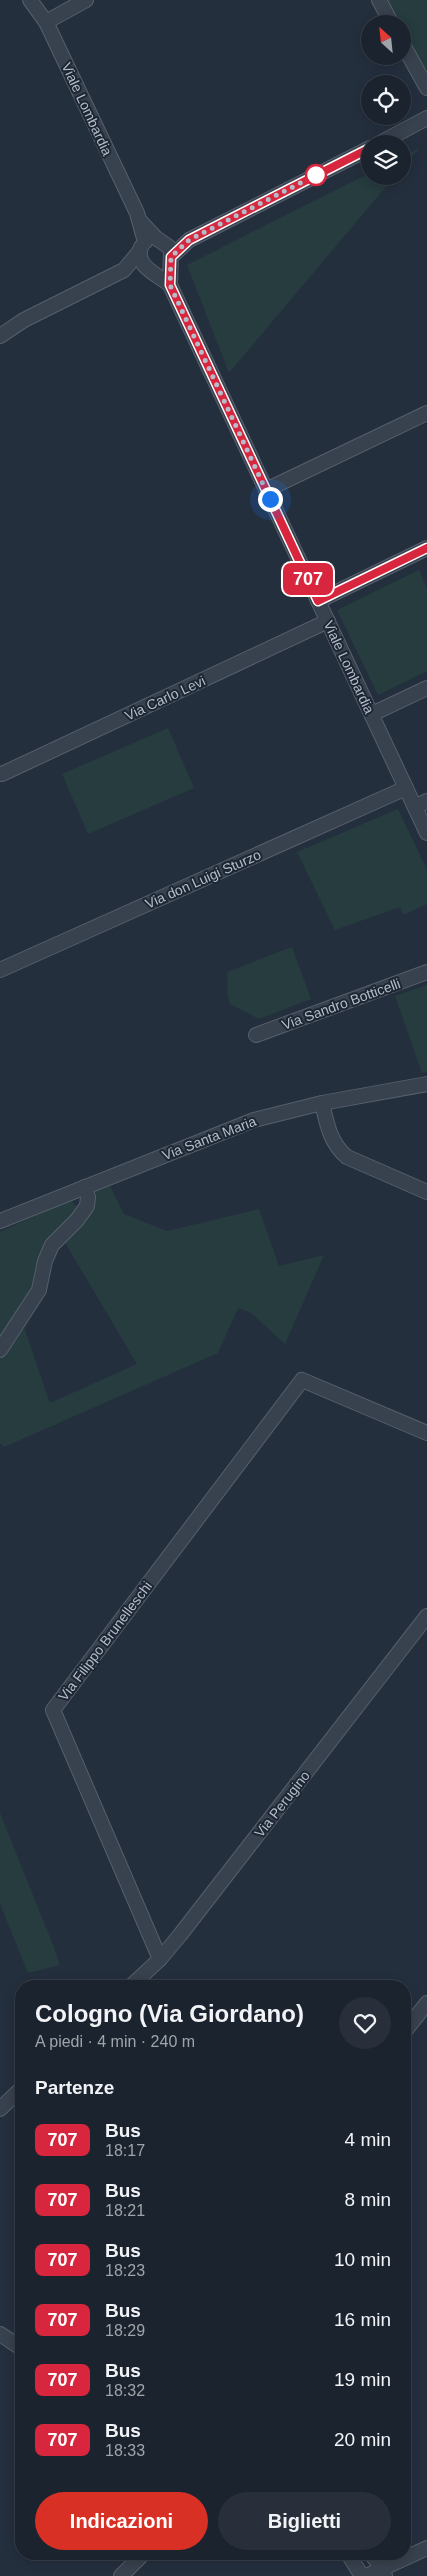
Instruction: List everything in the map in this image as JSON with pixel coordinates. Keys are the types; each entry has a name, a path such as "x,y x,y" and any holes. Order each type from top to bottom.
{"street":[{"name":"Viale Lombardia","path":"30,0 46,22 151,244 172,252 170,285 406,788 421,804 427,833"},
{"path":"46,22 86,0"},
{"path":"379,0 387,15"},
{"path":"411,59 427,88"},
{"path":"395,135 427,118"},
{"path":"124,270 164,268 189,240 361,153"},
{"path":"1,336 24,320 124,270 151,244 189,240"},
{"name":"Viale Lombardia","path":"151,244 140,260 149,270 170,285"},
{"path":"266,490 427,413"},
{"path":"318,601 427,548"},
{"name":"Via Carlo Levi","path":"2,774 328,621"},
{"path":"372,714 427,688"},
{"name":"Via don Luigi Sturzo","path":"0,970 406,788"},
{"name":"Via Sandro Botticelli","path":"256,1035 427,972"},
{"name":"Via Santa Maria","path":"0,1221 237,1125 322,1103 427,1084"},
{"path":"322,1103 332,1139 338,1150 347,1157 427,1192"},
{"path":"0,1350 39,1290 45,1261 52,1245 78,1220 87,1206 88,1197 85,1186"},
{"name":"Via Filippo Brunelleschi","path":"160,1958 52,1710 302,1380 427,1433"},
{"name":"Via Perugino","path":"137,1980 160,1958 427,1616"},
{"path":"411,2023 427,2003"},
{"path":"0,2109 15,2095"},
{"path":"0,2334 15,2344"},
{"path":"411,2557 427,2548"},
{"path":"121,2576 137,2560"},
{"path":"352,2560 362,2576"},
{"path":"375,2560 384,2572"},
{"path":"366,2576 384,2572 406,2560"}],"green space":[{"path":"387,0 427,0 427,68 422,68 411,46 411,15 394,15"},
{"path":"420,148 411,158 411,152"},
{"path":"361,178 361,185 387,185 229,373 187,265"},
{"path":"419,570 427,588 427,671 378,695 337,610"},
{"path":"168,728 194,788 88,834 62,774"},
{"path":"398,809 427,870 427,904 403,915 400,907 335,930 297,852"},
{"path":"292,947 311,999 259,1019 230,1004 227,972"},
{"path":"427,985 427,1072 422,1073 395,996"},
{"path":"109,1184 124,1214 167,1231 259,1209 279,1266 324,1255 285,1344 251,1313 238,1308 218,1353 4,1447 0,1443 0,1359 24,1327 50,1403 137,1364 64,1241 81,1225 90,1213 94,1206 95,1190"},
{"path":"70,1199 79,1209 59,1227 46,1245 35,1269 31,1295 0,1343 0,1232"},
{"path":"0,1813 60,1965 28,1973 0,1904"}],"bus line":[{"name":"707","path":"361,153 189,240 171,257 170,285 318,601 427,548"}],"route":[{"path":"270,499 170,285 169,271 171,257 189,240 316,175"}]}
